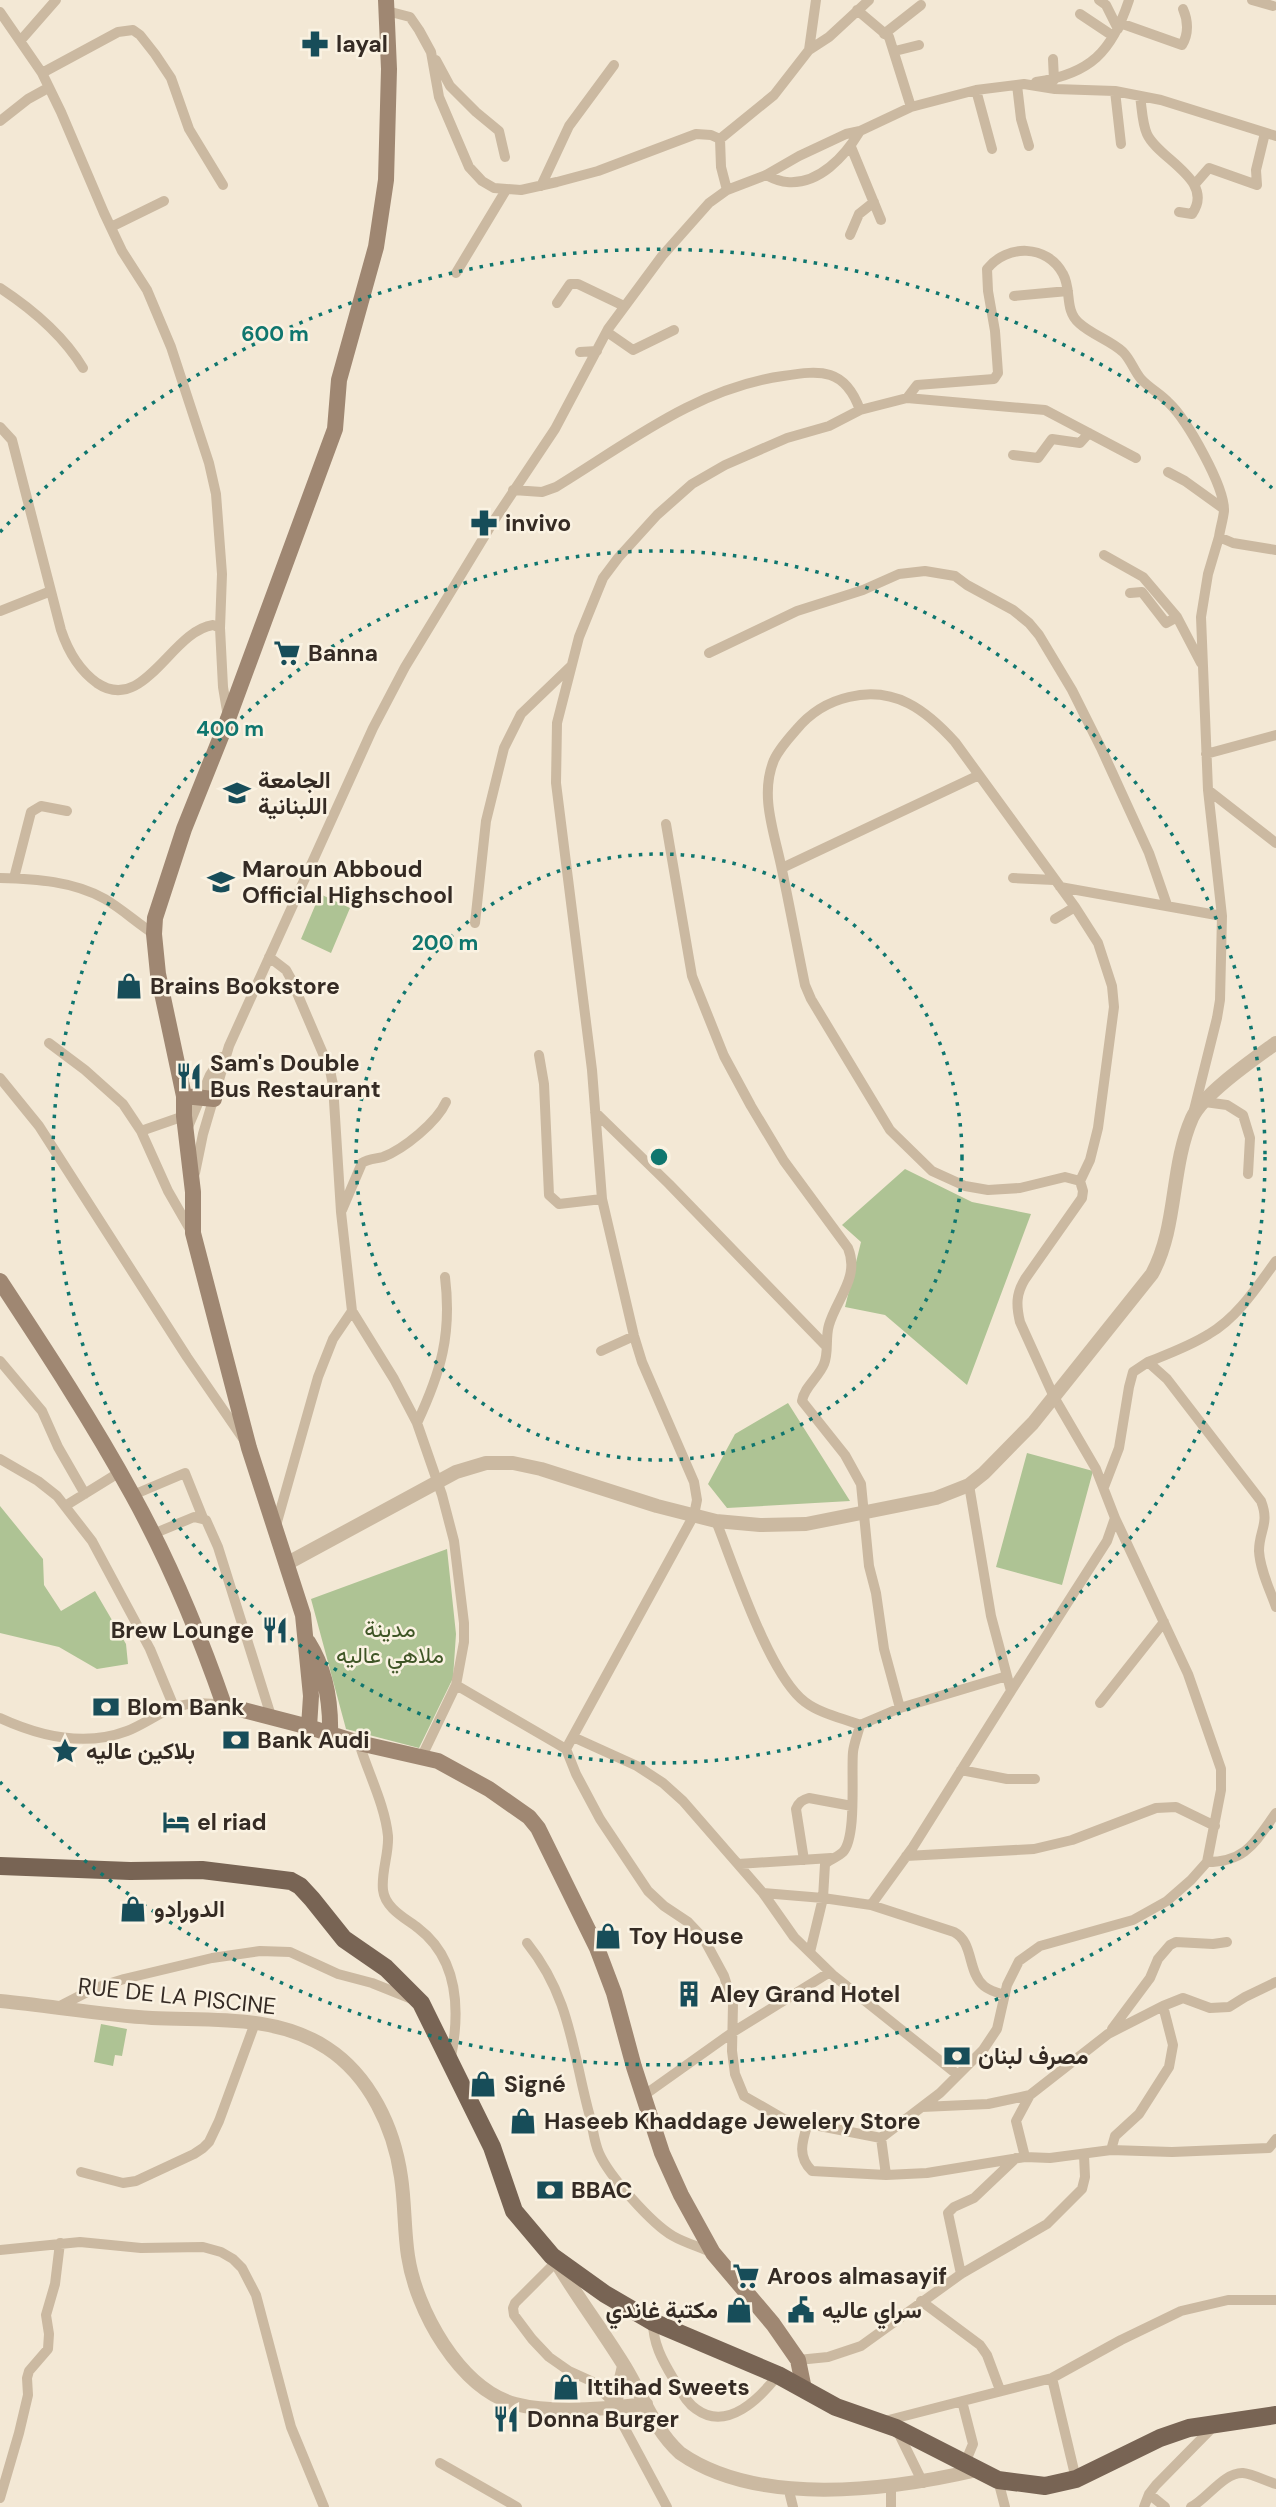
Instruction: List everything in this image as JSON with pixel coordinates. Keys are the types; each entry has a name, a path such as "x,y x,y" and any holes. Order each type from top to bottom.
{"main road":[{"path":"309,1727 311,1696 303,1615 249,1448 193,1233 184,1097 158,974 154,933 160,900 180,840 228,719 335,429 339,380 376,247 386,180 389,69 387,5"},
{"path":"184,1097 208,1098"},
{"path":"0,1281 63,1378 133,1495 204,1648 224,1705 271,1716 359,1743 422,1756 456,1770 489,1789 519,1808 538,1828 597,1948 614,1993 662,2153 681,2195 713,2253 773,2324 798,2360 804,2389"},
{"path":"307,1642 317,1657 328,1697 330,1735"},
{"path":"311,1696 328,1697"},
{"path":"0,1866 130,1871 202,1870 284,1878 300,1886 344,1939 386,1968 421,2003 492,2147 514,2211 554,2259 605,2294 653,2322 778,2375 836,2407 888,2425 999,2480 1045,2486 1076,2479 1160,2438 1189,2428 1275,2414"}],"street":[{"path":"21,40 57,0"},
{"path":"809,50 816,0"},
{"path":"720,139 774,95 809,50 829,37 869,0"},
{"path":"1099,0 1106,5 1117,29"},
{"path":"186,1136 208,1098 373,728 405,667 513,490 555,429 607,332 676,240 709,203 727,190 766,175 827,142 860,131 911,107 976,90 1054,80 1088,66 1117,29 1129,0"},
{"path":"1252,0 1273,6"},
{"path":"387,5 410,18 450,86 499,131 505,157"},
{"path":"884,34 921,5"},
{"path":"1080,14 1117,29 1182,45 1187,31 1184,9"},
{"path":"857,10 889,37 911,107"},
{"path":"0,12 41,74 61,112 122,251 147,290 162,323 209,463 216,494 222,574 220,628 223,687 228,719"},
{"path":"41,74 118,32 133,30 155,54 171,78 189,129 223,185"},
{"path":"895,51 919,45"},
{"path":"431,52 439,97 469,167 482,181 494,188 506,190 541,186 598,170 696,134 720,139"},
{"path":"1053,59 1054,80"},
{"path":"541,186 569,126 614,65"},
{"path":"1021,85 1115,91 1161,100 1271,134 1256,170 1257,186 1209,169 1195,184"},
{"path":"1021,85 1021,120 1030,146"},
{"path":"0,121 27,99 48,88"},
{"path":"976,90 992,149"},
{"path":"1115,91 1121,144"},
{"path":"1140,96 1147,136 1195,184 1197,206 1192,214 1179,212"},
{"path":"766,175 787,183 813,179 828,169 850,147 860,131"},
{"path":"720,139 721,167 727,190"},
{"path":"850,147 881,220"},
{"path":"456,273 506,190"},
{"path":"111,227 164,201"},
{"path":"850,235 859,214 874,202"},
{"path":"286,1564 437,1481 486,1463 513,1463 541,1469 657,1506 716,1521 760,1525 806,1524 936,1498 969,1485 984,1473 1054,1397 1152,1274 1161,1258 1179,1162 1217,1018 1222,916 1208,790 1201,640 1202,601 1224,509 1220,491 1203,451 1170,403 1139,377 1122,351 1078,323 1070,314 1063,273 1043,255 1021,250 1001,256 987,269 998,373 994,379 917,385 907,398"},
{"path":"557,303 565,288 570,284 578,284 624,306"},
{"path":"0,288 58,335 72,349 83,368"},
{"path":"1013,296 1068,291"},
{"path":"607,332 634,349 674,330"},
{"path":"580,352 597,351"},
{"path":"513,490 542,492 556,487 684,408 749,382 819,371 844,383 856,399 860,410"},
{"path":"1013,407 1021,396"},
{"path":"566,1749 695,1515 697,1500 694,1482 642,1362 602,1199 596,1112 556,783 557,723 579,637 603,578 670,502 692,484 725,465 787,438 830,426 860,410 907,398 1045,410 1136,458"},
{"path":"0,427 12,440 67,648 90,677 101,685 124,690 159,668 183,639 196,629 213,625 220,628"},
{"path":"1013,455 1038,458 1052,439 1080,443 1089,433"},
{"path":"1168,471 1224,509"},
{"path":"1219,537 1233,543 1276,550"},
{"path":"1104,555 1143,577 1177,617 1203,669"},
{"path":"709,653 797,611 863,590 899,574 925,571 955,576 1013,610 1039,635 1072,690 1101,748 1149,853 1167,905"},
{"path":"0,611 51,591"},
{"path":"1130,593 1142,592 1166,623 1177,617"},
{"path":"475,923 486,821 505,748 521,714 571,666"},
{"path":"456,1685 566,1749 600,1819 642,1882 664,1906 688,1922 704,1938 715,1955 733,2004 735,2074 744,2096 784,2119 881,2138 922,2107 958,2076 997,2029 1007,1984 1019,1961 1040,1946 1133,1920 1167,1902 1207,1862 1222,1790 1221,1769 1188,1674 1115,1517 1104,1487 1054,1397 1020,1322 1017,1298 1025,1279 1079,1205 1083,1191 1080,1181 1090,1160 1098,1128 1114,1007 1112,986 1098,943 1075,907 977,776 955,742 937,722 917,706 868,693 825,705 804,720 779,750 773,761 768,789 768,810 805,985 811,999 890,1130 932,1171 965,1186 988,1190 1010,1189 1065,1177 1080,1181"},
{"path":"1206,754 1276,735"},
{"path":"782,868 977,776"},
{"path":"1208,790 1276,842"},
{"path":"14,878 31,812 41,806 67,811"},
{"path":"666,824 692,976 724,1056 784,1161 848,1248 852,1258 852,1276 828,1326 824,1364 802,1401 861,1484 869,1566 880,1615 884,1649 900,1708"},
{"path":"0,878 46,881 86,890 106,900 154,933"},
{"path":"1013,878 1057,883 1222,916"},
{"path":"1055,919 1075,907"},
{"path":"269,957 286,970 291,979 330,1070 352,1311 394,1379 417,1423 454,1541 461,1585 464,1642 456,1685 422,1756"},
{"path":"49,1043 102,1084 122,1104 141,1131 168,1191 193,1233"},
{"path":"1193,1116 1227,1080 1276,1043"},
{"path":"539,1055 544,1084 549,1195 559,1204 602,1199"},
{"path":"0,1078 38,1126 249,1448"},
{"path":"192,1192 208,1098"},
{"path":"341,1212 362,1163 390,1153 419,1133 438,1117 446,1102"},
{"path":"1205,1102 1227,1105 1242,1115 1250,1138 1248,1174"},
{"path":"596,1112 825,1345"},
{"path":"141,1131 184,1116"},
{"path":"1104,1487 1119,1448 1133,1373 1148,1362 1209,1335 1231,1318 1276,1261"},
{"path":"417,1423 430,1395 446,1342 448,1324 445,1278"},
{"path":"274,1531 317,1377 333,1339 352,1311"},
{"path":"601,1351 634,1336"},
{"path":"0,1361 42,1411 58,1447 85,1494"},
{"path":"1148,1362 1167,1379 1261,1502 1266,1522 1261,1536 1260,1558 1276,1607"},
{"path":"0,1460 38,1481 65,1506 92,1541 150,1648 174,1707"},
{"path":"65,1506 120,1472"},
{"path":"133,1495 186,1474 218,1547 271,1716"},
{"path":"969,1485 991,1616 1010,1691"},
{"path":"153,1534 194,1517 203,1518"},
{"path":"870,1905 906,1856 1107,1541 1115,1517"},
{"path":"716,1521 753,1615 787,1684 805,1702 818,1710 860,1725 900,1708 1007,1676"},
{"path":"1100,1703 1164,1622"},
{"path":"0,1718 36,1733 80,1740 101,1739 125,1732 174,1707 199,1703 224,1705"},
{"path":"738,1864 831,1858 842,1853 848,1844 853,1751 860,1725"},
{"path":"573,1737 637,1766 663,1783 683,1801 763,1893 794,1937 830,1972 958,2076"},
{"path":"359,1743 388,1837 383,1890 389,1904 438,1948 452,1978 455,1997 450,2062"},
{"path":"961,1770 1007,1779 1035,1779"},
{"path":"804,1860 796,1809 798,1804 809,1798 852,1806"},
{"path":"906,1856 1034,1849 1072,1840 1156,1808 1177,1807 1215,1826"},
{"path":"1207,1862 1225,1862 1243,1854 1276,1813"},
{"path":"810,1952 823,1898 823,1872 825,1864 831,1858"},
{"path":"763,1893 870,1905 960,1935 964,1939 977,1979 991,1990 1005,1995"},
{"path":"1108,2034 1150,1978 1163,1952 1170,1945 1176,1942 1227,1942"},
{"path":"527,1943 552,1979 569,2021 579,2078 599,2153 624,2191 671,2235 713,2253"},
{"path":"60,2006 95,1988 164,1968 212,1958 279,1951 303,1956 338,1974 372,1983 421,2003"},
{"path":"643,2096 733,2032 830,1972"},
{"path":"1020,2157 1016,2121 1030,2095 1108,2034 1183,1998 1210,2008 1230,2007 1276,1982"},
{"name":"RUE DE LA PISCINE","path":"0,2001 151,2018 215,2018 255,2023 296,2033 325,2046 353,2069 384,2117 395,2147 401,2175 408,2255 414,2284 435,2330 461,2366 473,2379 499,2397 514,2403 572,2409 646,2404"},
{"path":"1111,2150 1115,2136 1139,2114 1169,2067 1173,2045 1163,2006"},
{"path":"81,2172 123,2183 136,2181 203,2148 219,2121 255,2023"},
{"path":"922,2107 988,2104 1030,2095"},
{"path":"808,2123 801,2156 804,2164 812,2171 886,2175 927,2173 1020,2157 1084,2155 1111,2150 1172,2152 1269,2148 1276,2139"},
{"path":"881,2138 886,2175"},
{"path":"798,2360 828,2357 860,2346 961,2274 1047,2224 1082,2189 1085,2177 1084,2155"},
{"path":"961,2274 948,2213 974,2197 1020,2157"},
{"path":"0,2249 80,2242 141,2248 203,2247 221,2252 242,2268 261,2309 291,2427 324,2507"},
{"path":"0,2498 28,2395 27,2378 34,2363 48,2348 50,2339 46,2315 53,2293 60,2243"},
{"path":"667,2507 614,2408 597,2386 549,2357 514,2315 515,2303 554,2259 673,2446 697,2467 730,2484 792,2501 923,2483 971,2466 973,2444 962,2401"},
{"path":"923,2483 888,2425 1000,2390 1052,2378 1181,2311 1228,2300 1276,2300"},
{"path":"921,2301 980,2345 987,2355 1000,2390"},
{"path":"653,2322 653,2334 664,2363 688,2402 706,2415 738,2413 754,2402 778,2375"},
{"path":"614,2408 624,2366"},
{"path":"1052,2378 1076,2479"},
{"path":"1144,2507 1149,2494 1216,2423"},
{"path":"440,2463 517,2507"},
{"path":"1191,2507 1202,2501 1228,2477 1242,2473 1276,2484"},
{"path":"999,2480 1005,2507"},
{"path":"891,2489 891,2507"},
{"path":"1149,2494 1165,2507"}],"green space":[{"path":"320,894 350,908 331,953 301,939"},
{"path":"905,1169 972,1202 1031,1214 967,1385 885,1315 845,1307 861,1242 842,1225"},
{"path":"788,1403 850,1501 727,1508 708,1484 735,1434"},
{"path":"1027,1453 1093,1471 1062,1585 996,1567"},
{"path":"0,1506 43,1559 44,1585 61,1611 95,1591 126,1644 128,1664 97,1669 59,1647 0,1633"},
{"name":"مدينة ملاهي عاليه","path":"447,1549 456,1634 453,1678 419,1748 346,1729 311,1599"},
{"path":"101,2024 127,2029 122,2056 115,2055 113,2066 94,2062"}],"place":[{"name":"layal","path":"315,44"},
{"name":"invivo","path":"484,523"},
{"name":"Banna","path":"287,653"},
{"name":"الجامعة اللبنانية","path":"237,793"},
{"name":"Maroun Abboud Official Highschool","path":"221,882"},
{"name":"Brains Bookstore","path":"129,986"},
{"name":"Sam's Double Bus Restaurant","path":"189,1076"},
{"name":"Brew Lounge","path":"275,1630"},
{"name":"Blom Bank","path":"106,1707"},
{"name":"Bank Audi","path":"236,1740"},
{"name":"بلاكين عاليه","path":"65,1751"},
{"name":"el riad","path":"176,1822"},
{"name":"الدورادو","path":"133,1909"},
{"name":"Toy House","path":"608,1936"},
{"name":"Aley Grand Hotel","path":"689,1994"},
{"name":"مصرف لبنان","path":"957,2056"},
{"name":"Signé","path":"483,2084"},
{"name":"Haseeb Khaddage Jewelery Store","path":"523,2121"},
{"name":"BBAC","path":"550,2190"},
{"name":"Aroos almasayif","path":"746,2276"},
{"name":"مكتبة غاندي","path":"739,2310"},
{"name":"سراي عاليه","path":"801,2310"},
{"name":"Ittihad Sweets","path":"566,2387"},
{"name":"Donna Burger","path":"506,2419"}]}
